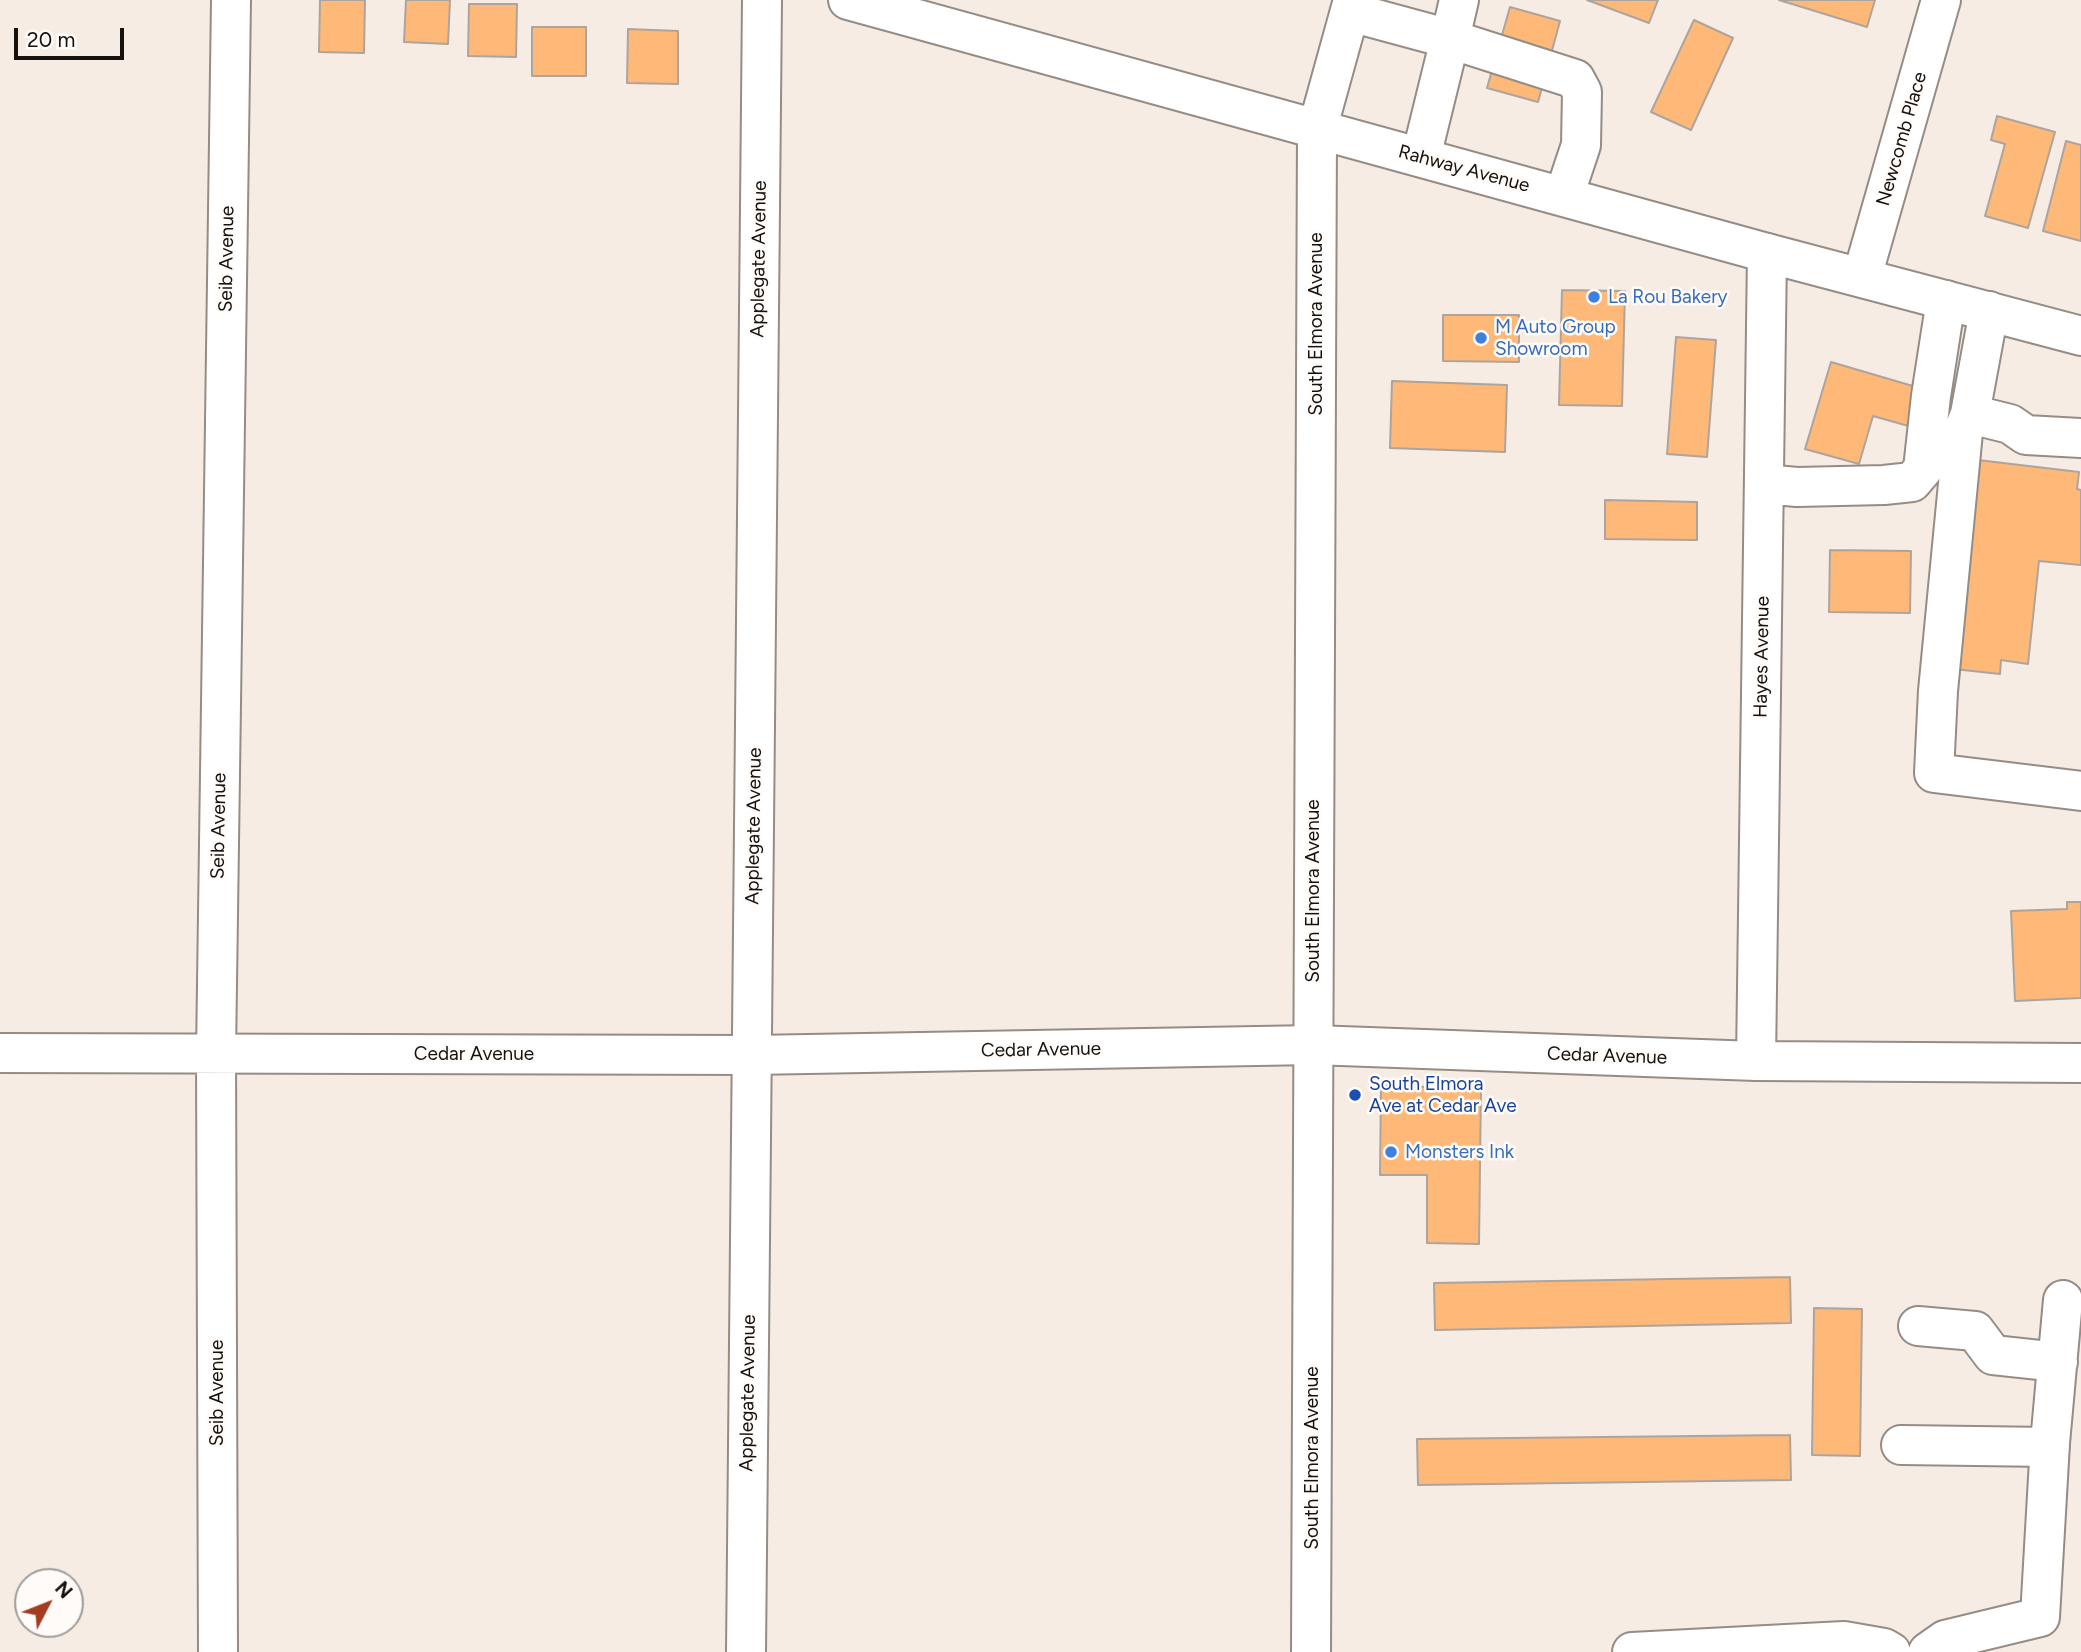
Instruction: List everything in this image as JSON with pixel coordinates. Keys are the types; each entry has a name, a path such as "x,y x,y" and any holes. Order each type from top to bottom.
{"street":[{"name":"Seib Avenue","path":"218,1652 216,1054 231,0"},
{"name":"Applegate Avenue","path":"746,1652 762,0"},
{"name":"Rahway Avenue","path":"848,0 1767,253 2081,336"},
{"path":"1421,157 1459,0"},
{"name":"Newcomb Place","path":"1863,278 1941,0"},
{"name":"South Elmora Avenue","path":"1311,1652 1317,130 1352,6"},
{"path":"1352,6 1575,79 1582,92 1581,145 1564,196"},
{"name":"Hayes Avenue","path":"1756,1061 1767,253"},
{"path":"1764,484 1810,487 1912,482 1923,470 1946,300"},
{"path":"1989,311 1970,414 1963,432 1938,691 1934,773 2081,792"},
{"path":"1970,414 2010,424 2026,435 2081,438"},
{"name":"Cedar Avenue","path":"0,1053 752,1055 1312,1045 1756,1061 2081,1063"},
{"path":"1928,1652 1945,1640 2040,1617 2050,1447 2063,1300"},
{"path":"1918,1326 1975,1331 1993,1356 2058,1362"},
{"path":"1901,1445 2050,1447"},
{"path":"1632,1652 1844,1641 1884,1648 1891,1652"}],"building":[{"path":"320,0 365,0 364,53 319,52"},
{"path":"406,0 450,0 448,44 404,42"},
{"path":"1587,0 1658,0 1649,23"},
{"path":"1779,0 1875,0 1867,27"},
{"path":"469,4 517,4 516,57 468,56"},
{"path":"1510,7 1560,21 1538,102 1487,88"},
{"path":"1694,20 1733,38 1691,130 1651,112"},
{"path":"532,27 586,27 586,76 532,76"},
{"path":"628,29 678,31 678,84 627,83"},
{"path":"1997,116 2055,132 2028,228 1985,216 2005,144 1991,140"},
{"path":"2066,141 2081,145 2081,241 2043,231"},
{"path":"1562,290 1625,291 1622,406 1559,405"},
{"name":"M Auto Group Showroom","path":"1443,315 1519,315 1519,362 1443,361"},
{"path":"1676,337 1716,340 1707,457 1667,454"},
{"path":"1831,362 1923,389 1912,427 1873,416 1859,464 1805,449"},
{"path":"1392,381 1507,385 1505,452 1390,448"},
{"path":"1978,460 2079,472 2077,489 2081,490 2081,565 2039,561 2028,664 2001,660 2000,674 1954,669"},
{"path":"1605,500 1697,502 1697,540 1605,539"},
{"path":"1830,550 1911,551 1910,613 1829,612"},
{"path":"2067,902 2081,902 2081,998 2015,1001 2011,911 2067,909"},
{"path":"1381,1086 1481,1088 1479,1244 1427,1243 1427,1175 1380,1175"},
{"path":"1790,1277 1791,1323 1435,1330 1434,1283"},
{"path":"1814,1308 1862,1309 1860,1456 1812,1455"},
{"path":"1790,1435 1791,1480 1418,1485 1417,1439"}],"place":[{"name":"La Rou Bakery","path":"1594,297"},
{"name":"M Auto Group Showroom","path":"1481,338"},
{"name":"South Elmora Ave at Cedar Ave","path":"1355,1095"},
{"name":"Monsters Ink","path":"1391,1152"}]}
